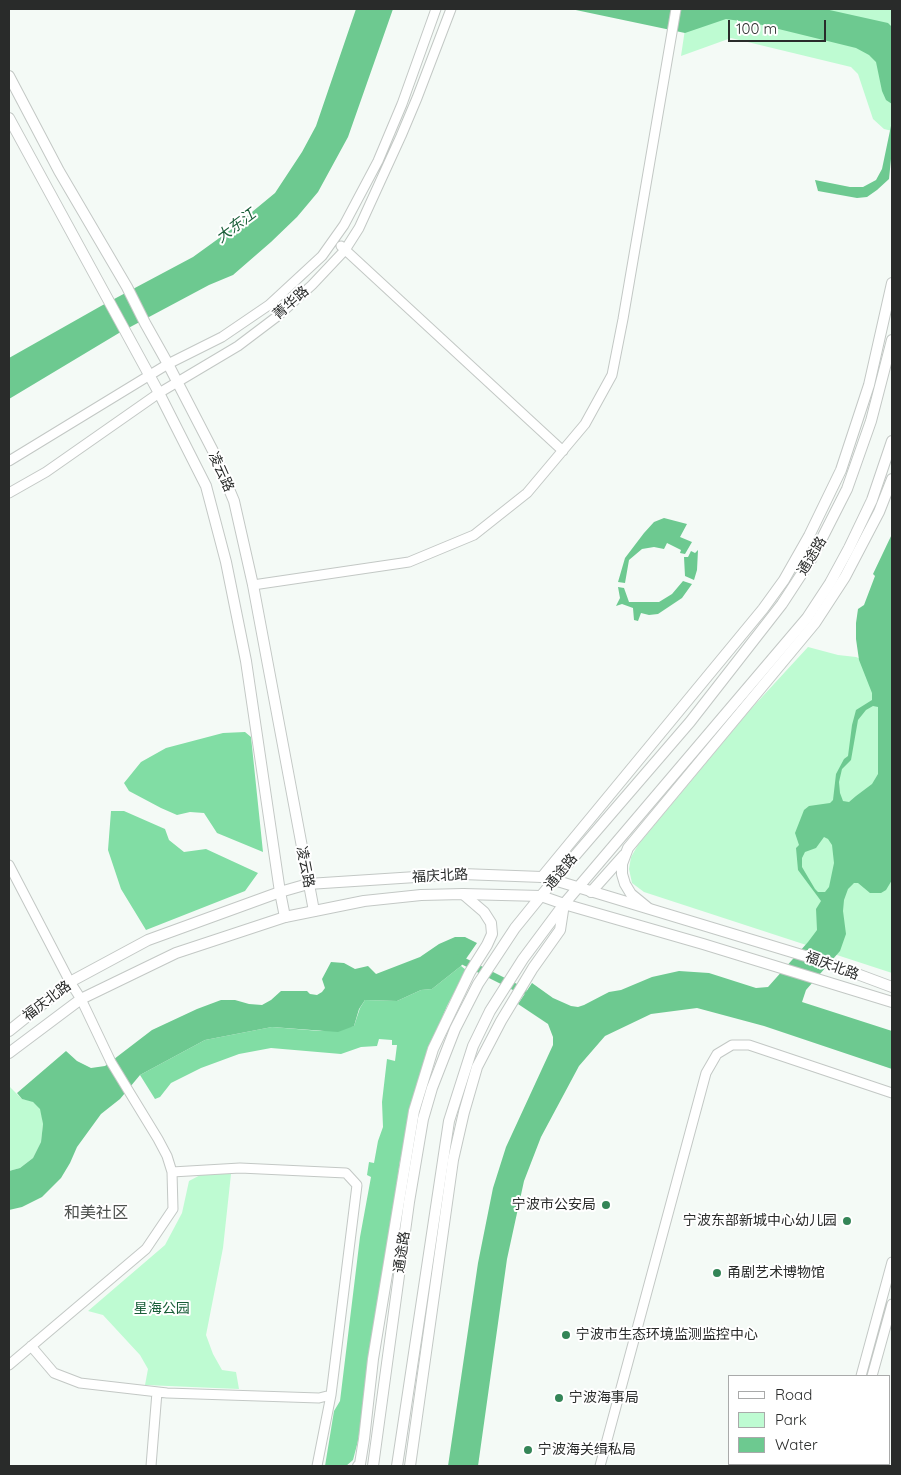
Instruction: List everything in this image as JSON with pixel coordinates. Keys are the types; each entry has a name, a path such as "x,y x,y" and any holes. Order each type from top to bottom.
{"main road":[{"name":"凌云路","path":"9,76 59,171 127,287 168,364 213,451 234,501 253,585 314,911"},
{"name":"凌云路","path":"9,118 159,393 206,486 226,562 246,661 280,892 286,917"},
{"path":"542,877 763,609 784,580 813,528 841,470 869,385 892,283"},
{"name":"通途路","path":"373,1466 408,1211 423,1119 442,1060 455,1029 478,984 500,950 554,880 690,722 782,604 812,558 830,526 850,480 871,421 892,340"},
{"name":"通途路","path":"397,1466 449,1122 473,1046 500,993 523,958 564,904 807,618 830,583 849,548 872,500 892,441"},
{"path":"591,892 624,855 815,623 845,577 879,512 892,479"},
{"path":"624,855 622,874 625,884 631,894 651,910"},
{"name":"福庆北路","path":"9,1031 70,982 148,940 280,892 308,884 462,874 542,877 554,880 825,962 892,987"},
{"path":"358,1466 360,1464 364,1439 374,1359 414,1111 432,1050 470,972 492,934 491,923 484,912 463,894"},
{"name":"福庆北路","path":"9,1054 82,999 176,953 286,917 364,901 420,895 541,896 892,1002"},
{"path":"410,1466 453,1160 477,1068 513,1001 560,930 564,904"}],"street":[{"path":"9,461 168,364 222,337 269,305 322,256 334,241 358,202 378,160 408,88 436,9"},
{"name":"菁华路","path":"9,493 46,472 159,393 238,346 279,315 312,285 345,250 359,228 418,98 451,9"},
{"path":"253,585 409,562 474,535 527,493 585,424 612,375 676,9"},
{"path":"334,241 563,451"},
{"path":"9,865 70,982 82,999 111,1062 167,1156 172,1172 173,1209 146,1249 9,1365"},
{"path":"600,1466 706,1073 717,1054 732,1045 749,1045 892,1093"},
{"path":"172,1172 240,1168 346,1173 357,1184 331,1395 318,1466"},
{"path":"862,1375 892,1262"},
{"path":"872,1375 892,1304"},
{"path":"31,1346 54,1373 80,1383 157,1392 318,1398 331,1395"},
{"path":"151,1466 157,1392"}],"green space":[{"path":"688,9 892,9 892,131 884,129 873,119 858,74 851,67 731,38 681,56"},
{"path":"808,647 838,655 856,657 892,672 892,973 644,892 632,883 629,869 631,857 638,845 750,710"},
{"path":"9,1086 22,1099 32,1101 41,1109 43,1124 41,1142 33,1158 20,1168 9,1171"},
{"name":"星海公园","path":"206,1172 231,1174 223,1248 206,1335 213,1354 222,1370 236,1372 239,1389 145,1385 148,1369 140,1355 103,1315 88,1311 165,1245 182,1213 189,1181"}],"shaded area":[{"path":"245,732 251,737 263,852 217,833 204,813 190,812 177,815 129,791 124,783 141,762 166,748 223,733"},
{"path":"111,811 124,811 165,829 169,840 184,852 206,849 258,873 245,891 146,930 121,889 108,850"},
{"path":"461,966 466,970 447,1006 417,1083 400,1161 358,1441 353,1460 346,1466 325,1466 334,1411 340,1401 360,1237 371,1177 367,1175 369,1162 374,1163 383,1127 382,1102 387,1059 395,1061 397,1045 392,1045 392,1040 379,1039 377,1046 361,1047 341,1054 271,1048 239,1054 201,1068 171,1083 160,1097 155,1099 140,1075 205,1040 272,1027 320,1031 354,1026 365,1000 397,1001 421,990 432,989"}],"water":[{"name":"大东江","path":"356,9 393,9 348,137 318,192 297,217 233,275 209,285 119,333 9,399 9,358 193,257 229,231 275,193 302,152 316,126"},
{"path":"571,9 825,9 888,23 892,27 892,104 886,100 882,91 876,62 869,55 856,48 754,23 726,19 685,33"},
{"path":"892,121 889,179 867,197 857,198 818,191 815,180 850,187 863,187 876,180 882,169"},
{"path":"664,518 687,524 680,537 692,542 685,554 680,553 681,550 667,543 664,549 654,547 642,549 629,560 625,583 618,582 625,558 654,522"},
{"path":"892,534 892,880 886,890 881,893 870,893 858,883 854,883 848,889 843,911 846,934 840,951 806,990 802,1002 892,1031 892,1069 764,1026 697,1008 651,1014 605,1036 579,1066 541,1137 524,1181 507,1259 478,1466 448,1466 478,1263 493,1188 506,1147 553,1045 553,1037 548,1024 518,1004 532,983 553,998 578,1007 609,992 621,990 652,977 679,971 709,973 756,988 768,987 808,942 817,930 816,909 821,901 798,870 796,848 799,845 795,833 804,810 809,806 830,803 833,800 836,774 844,759 848,756 856,710 872,700 872,693 859,660 856,623 858,609 864,605 875,576 873,574","holes":["873,706 878,707 878,774 872,784 849,802 843,801 839,782 842,769 851,760 858,720 866,710","824,837 832,845 834,863 829,887 825,892 818,892 802,867 802,858 805,852 816,848"]},
{"path":"698,550 697,570 694,580 685,576 684,557 688,557 691,551 695,553"},
{"path":"683,581 692,584 682,598 658,614 649,615 641,613 638,621 634,620 633,608 622,604 616,606 620,598 618,587 624,588 629,602 659,602 672,594"},
{"path":"455,937 465,937 477,943 461,966 432,989 421,990 397,1001 365,1000 359,1009 354,1026 338,1032 272,1027 205,1040 140,1075 120,1099 101,1114 77,1147 61,1178 42,1197 22,1207 9,1210 9,1171 20,1168 33,1158 41,1142 43,1124 40,1109 33,1102 22,1099 17,1093 66,1051 77,1061 91,1068 105,1066 152,1030 221,1000 235,1000 262,1005 281,991 307,991 310,994 317,995 325,988 322,979 331,962 344,963 355,969 368,966 376,974 420,957 439,944"}],"waterway":[{"path":"457,958 523,991"}],"place":[{"name":"宁波市公安局","path":"606,1205"},
{"name":"宁波东部新城中心幼儿园","path":"847,1221"},
{"name":"甬剧艺术博物馆","path":"717,1273"},
{"name":"宁波市生态环境监测监控中心","path":"566,1335"},
{"name":"宁波海事局","path":"559,1398"},
{"name":"宁波海关缉私局","path":"528,1450"}],"district":[{"name":"和美社区","path":"96,1213"}]}
